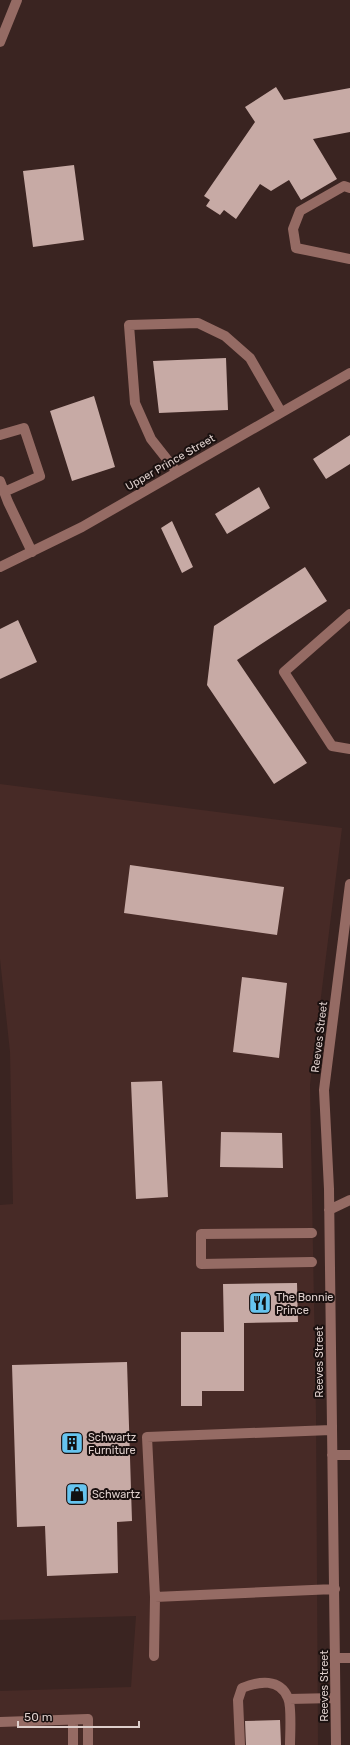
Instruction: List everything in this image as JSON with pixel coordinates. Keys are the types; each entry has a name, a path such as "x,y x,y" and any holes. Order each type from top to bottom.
{"street":[{"path":"0,42 17,0"},
{"path":"350,188 344,186 300,212 293,229 296,248 350,259"},
{"path":"177,472 150,439 135,404 129,325 198,323 225,336 250,358 281,412"},
{"name":"Upper Prince Street","path":"0,567 82,527 350,373"},
{"path":"0,435 24,428 40,476 4,492"},
{"path":"0,480 4,492 32,552"},
{"path":"350,614 284,672 332,746 350,749"},
{"name":"Reeves Street","path":"336,1745 329,1210 324,1090 347,937 350,884"},
{"path":"329,1210 350,1200"},
{"path":"312,1233 201,1234 201,1264 312,1262"},
{"path":"154,1656 155,1598 147,1438 331,1430"},
{"path":"332,1455 350,1455"},
{"path":"155,1598 335,1589"},
{"path":"335,1658 350,1658"},
{"path":"240,1745 238,1700 242,1688 255,1682 269,1681 283,1689 289,1699 290,1745"},
{"path":"289,1699 336,1698"},
{"path":"0,1722 88,1719 88,1745"},
{"path":"73,1720 73,1745"}],"shaded area":[{"path":"0,784 342,828 310,1085 316,1414 318,1745 0,1745 0,1691 131,1687 136,1616 0,1620 0,1205 13,1204 10,1052 0,959"}],"building":[{"path":"276,87 284,100 350,88 350,132 313,139 337,179 301,200 289,180 271,191 260,184 236,219 224,210 220,215 206,206 210,200 204,196 255,122 245,107"},
{"path":"74,165 84,240 33,247 23,171"},
{"path":"226,358 228,410 159,413 153,361"},
{"path":"94,396 115,467 72,481 50,411"},
{"path":"350,435 350,464 326,479 313,459"},
{"path":"259,487 270,508 227,534 215,514"},
{"path":"172,521 193,567 182,573 161,528"},
{"path":"305,567 327,601 237,660 307,763 274,784 207,685 214,626"},
{"path":"18,620 37,662 0,679 0,629"},
{"path":"130,865 284,887 277,935 124,913"},
{"path":"242,977 287,983 279,1058 233,1052"},
{"path":"162,1081 168,1197 136,1199 131,1082"},
{"path":"221,1132 282,1133 283,1168 220,1167"},
{"path":"297,1283 298,1322 244,1323 244,1391 202,1391 202,1406 181,1406 181,1332 224,1332 223,1284"},
{"name":"Schwartz Furniture","path":"127,1362 132,1521 117,1522 118,1573 47,1576 45,1526 17,1527 12,1365"},
{"path":"280,1720 281,1745 246,1745 245,1721"}],"place":[{"name":"The Bonnie Prince","path":"260,1303"},
{"name":"Schwartz Furniture","path":"72,1443"},
{"name":"Schwartz","path":"77,1494"}]}
